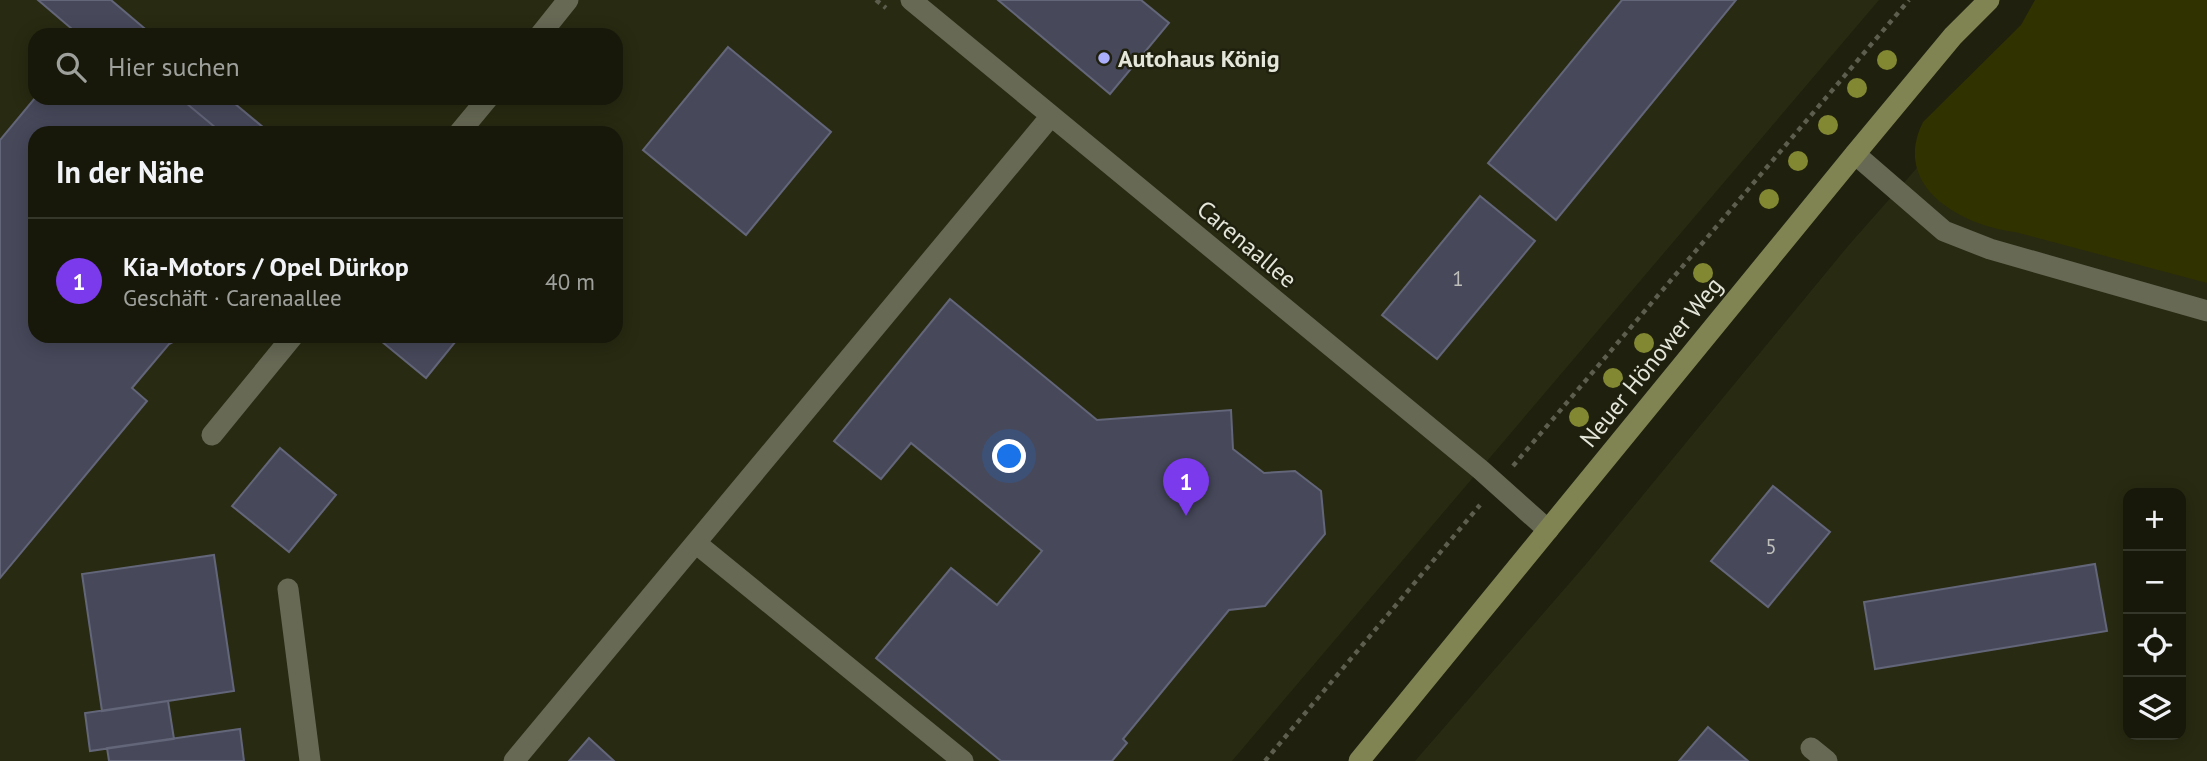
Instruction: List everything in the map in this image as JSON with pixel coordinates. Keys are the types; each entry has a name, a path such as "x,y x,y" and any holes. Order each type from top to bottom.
{"main road":[{"name":"Neuer Hönower Weg","path":"1359,761 1855,154 1953,36 1989,0"}],"street":[{"path":"546,28 568,0"},
{"name":"Carenaallee","path":"911,0 1548,530"},
{"path":"465,126 482,105"},
{"path":"514,761 1051,116"},
{"path":"1855,154 1944,230 1990,249 2207,312"},
{"path":"212,435 287,343"},
{"path":"697,544 963,761"},
{"path":"288,589 310,761"}],"path":[{"path":"1265,761 1909,0"}],"shaded area":[{"path":"0,0 1879,0 1232,761 0,761"},
{"path":"2035,0 2207,0 2207,283 1973,221 1936,198 1924,183 1916,165 1916,145 1923,122 2021,25"},
{"path":"2065,0 2207,0 2207,761 1415,761 1587,563 1848,246"}],"building":[{"path":"38,0 111,0 144,28 71,28"},
{"name":"Autohaus König","path":"998,0 1141,0 1169,23 1110,94"},
{"path":"1622,0 1736,0 1556,220 1488,163"},
{"path":"728,47 831,132 746,235 643,150"},
{"path":"29,105 188,105 214,126 28,126 28,343 171,343 132,388 147,401 0,578 0,140"},
{"path":"188,105 236,105 262,126 214,126"},
{"path":"1480,196 1535,241 1437,359 1382,315"},
{"path":"950,299 1097,420 1231,410 1233,449 1264,473 1295,471 1321,491 1325,534 1265,606 1229,610 1123,739 1127,743 1112,761 1001,761 876,658 951,568 997,605 1042,551 911,443 881,479 834,441"},
{"path":"384,343 454,343 426,378"},
{"path":"280,448 336,495 289,552 232,506"},
{"path":"1773,486 1830,532 1768,607 1711,561"},
{"path":"214,555 234,691 102,711 82,574"},
{"path":"2095,564 2107,631 1875,669 1864,602"},
{"path":"168,701 174,739 90,751 85,713"},
{"path":"1708,727 1748,761 1679,761"},
{"path":"240,729 244,761 109,761 107,748"},
{"path":"589,738 614,761 569,761"}],"place":[{"name":"Autohaus König","path":"1104,58"},
{"name":"Kia-Motors / Opel Dürkop","path":"1186,516"}]}
